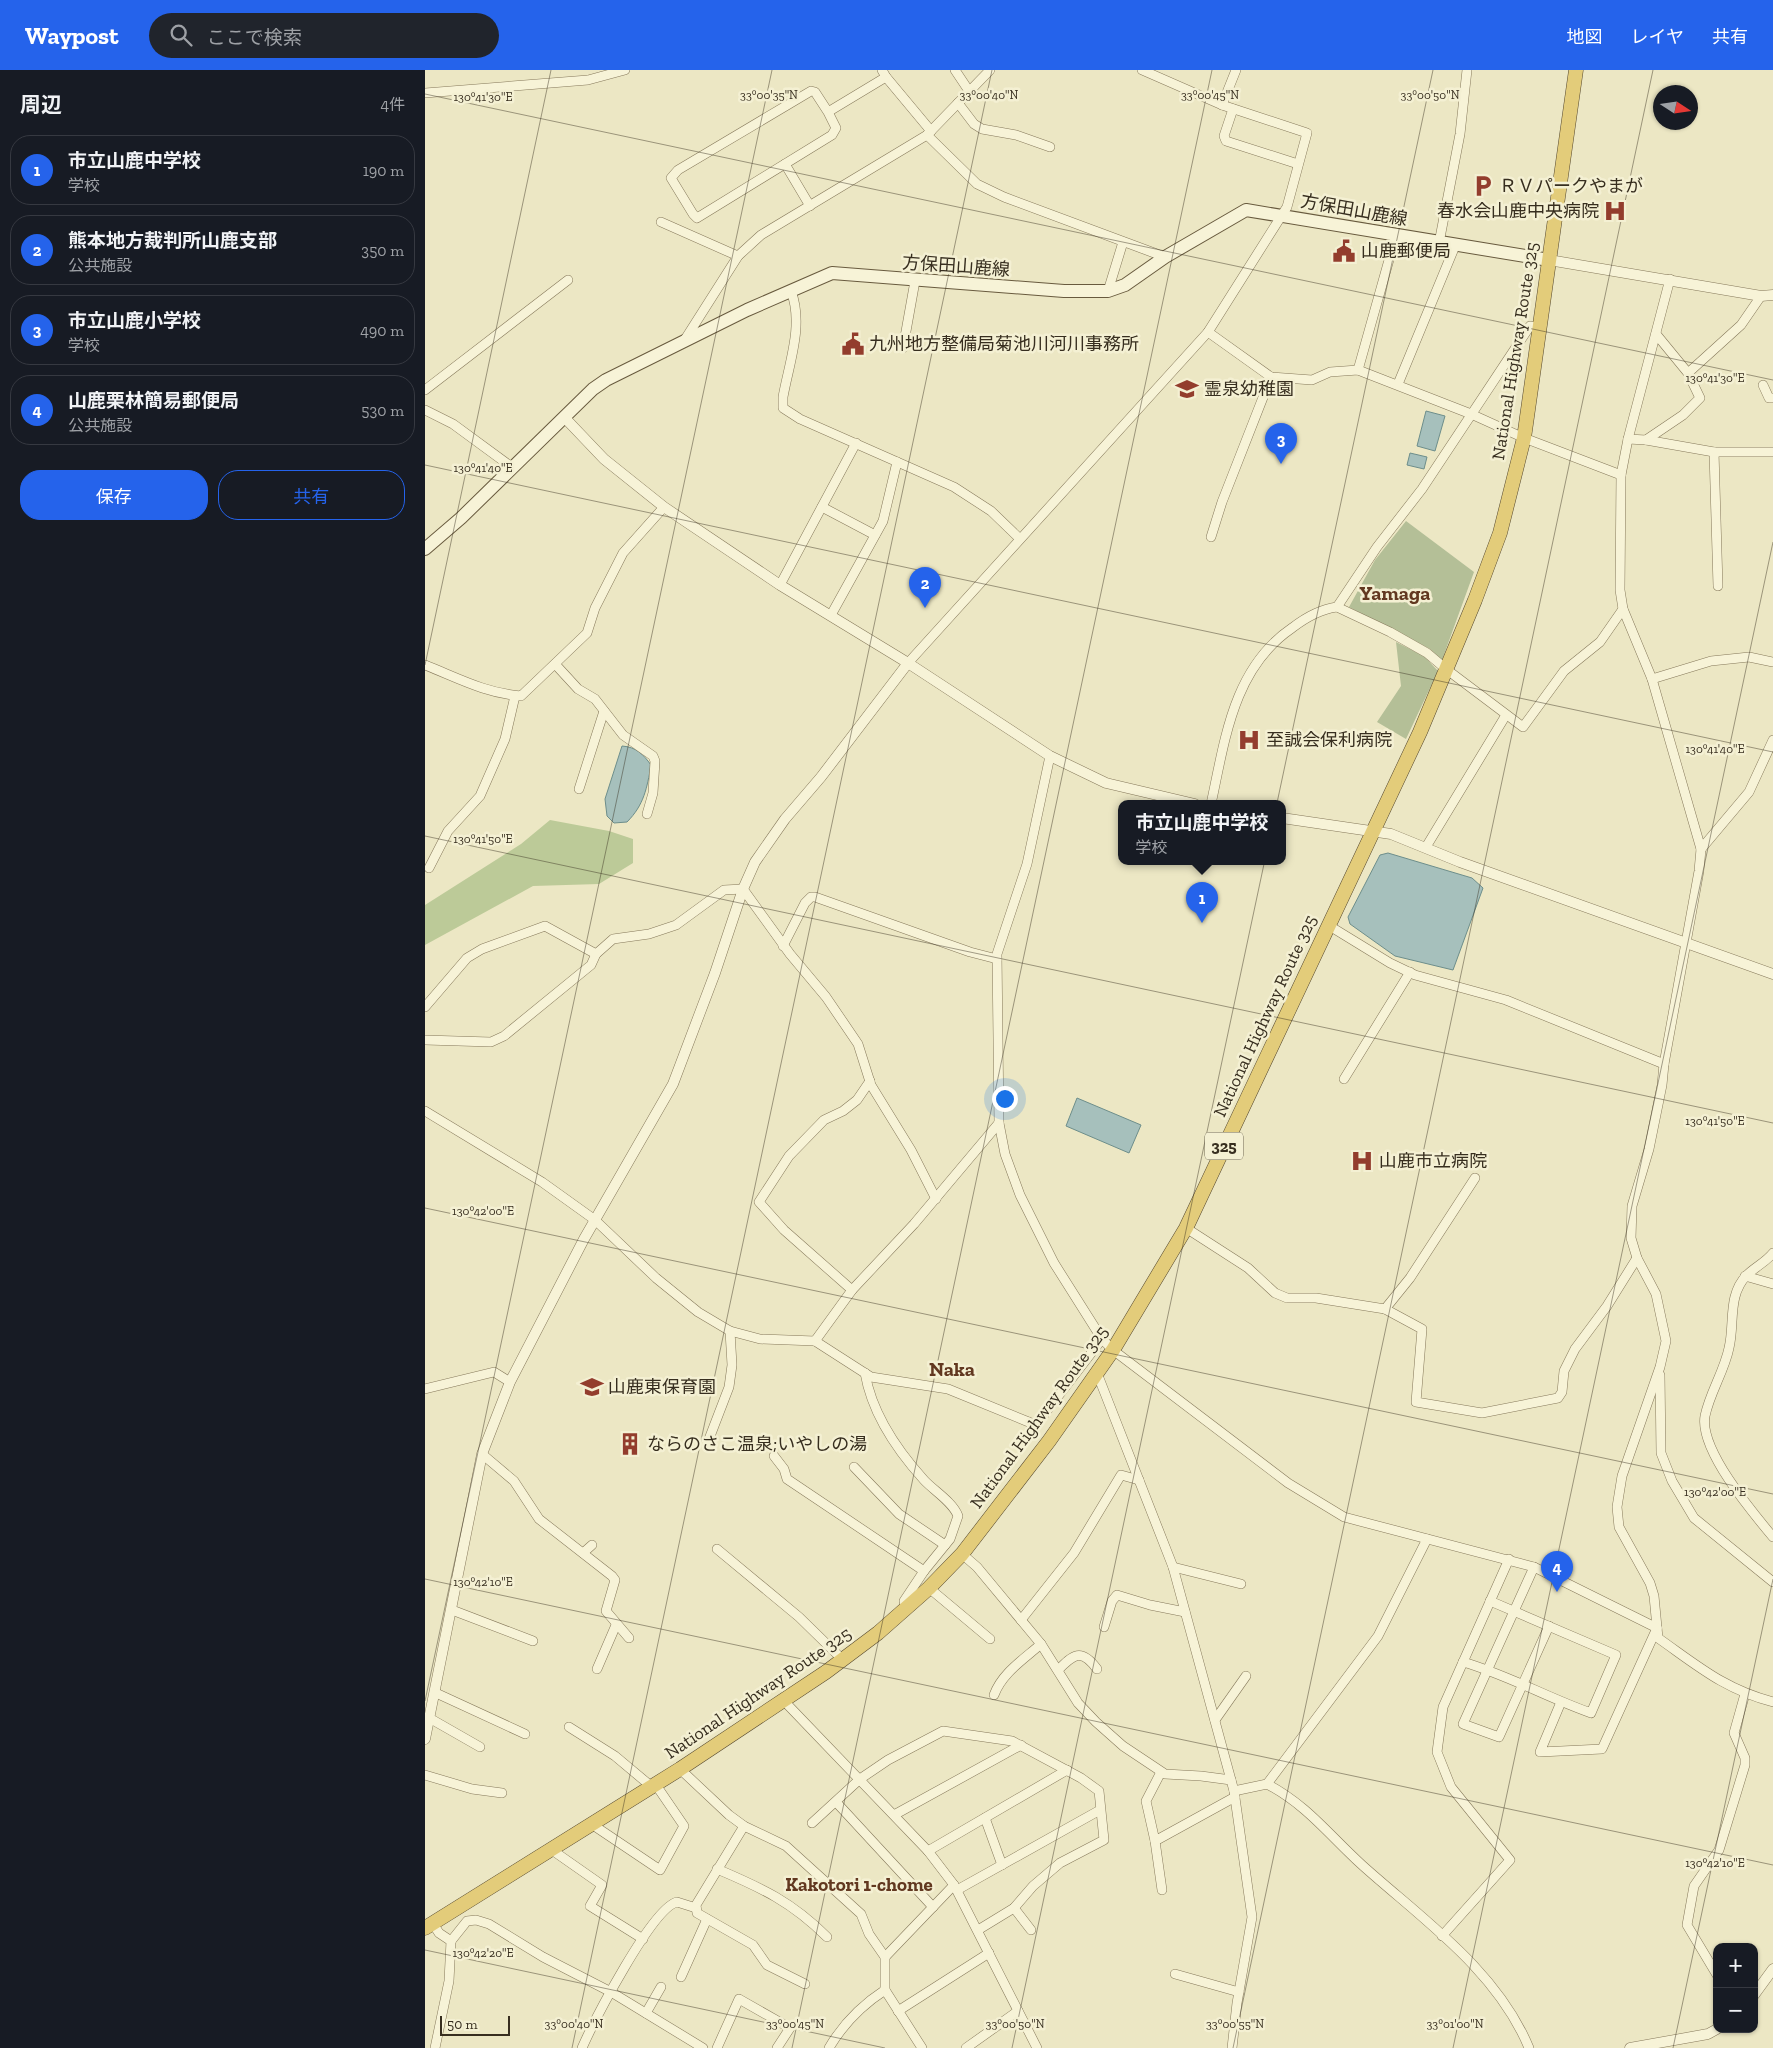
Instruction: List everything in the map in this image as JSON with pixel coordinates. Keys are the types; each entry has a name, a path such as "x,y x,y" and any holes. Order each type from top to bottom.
{"highway":[{"name":"National Highway Route 325","path":"428,1925 593,1825 784,1701 843,1660 906,1609 962,1554 1049,1441 1113,1350 1186,1228 1374,831 1446,669 1500,533 1523,438 1576,70"}],"main road":[{"name":"方保田山鹿線","path":"425,549 513,468 564,417 606,380 684,341 832,273 915,281 1064,291 1108,291 1125,284 1165,257 1246,210 1549,260"}],"street":[{"path":"425,93 588,80 625,70"},
{"path":"955,70 969,91"},
{"path":"684,341 737,256 761,235 929,133 990,70"},
{"path":"425,1739 431,1719 482,1454 510,1382 595,1220 673,1084 715,973 743,890 755,862 785,819 818,781 908,663 1019,538 1208,332 1287,207 1307,132 1222,105 1142,70"},
{"path":"1222,105 1237,70"},
{"path":"1439,243 1460,134 1467,70"},
{"path":"828,112 884,74 929,133 977,184 1005,197 1165,257"},
{"path":"811,91 815,92 828,112 836,128 832,134 697,218 671,178 678,170 811,91"},
{"path":"958,103 974,124 982,129 1016,135 1050,147"},
{"path":"1233,109 1224,136 1226,141 1298,164"},
{"path":"785,164 810,206"},
{"path":"661,222 737,256"},
{"path":"1359,370 1396,236"},
{"path":"1108,291 1123,242"},
{"path":"1398,384 1455,246"},
{"path":"1549,260 1670,279 1761,296 1773,295"},
{"path":"1670,279 1628,440 1621,475 1620,590 1623,609 1652,679 1701,849 1664,1064 1663,1085 1649,1149 1632,1206 1631,1238 1637,1258 1656,1294 1666,1341 1660,1367 1622,1476 1617,1507 1619,1528 1650,1583 1654,1596 1658,1638 1715,1679 1745,1694 1773,1702"},
{"path":"425,390 568,280"},
{"path":"903,348 915,281"},
{"path":"791,291 797,306 795,336 783,397 783,408 800,419 974,498 1019,538"},
{"path":"1688,373 1741,325 1761,296"},
{"path":"1337,606 1377,547 1422,489 1530,326 1538,327"},
{"path":"1208,332 1271,377 1312,380 1330,372 1359,370 1471,414 1523,438 1621,475"},
{"path":"1646,440 1683,415 1700,398 1688,373 1656,334"},
{"path":"1211,537 1222,502 1271,377"},
{"path":"1763,385 1769,398 1773,398"},
{"path":"425,411 453,424 513,468"},
{"path":"564,417 604,459 664,507 780,585 908,663 1050,756 1106,783 1178,800"},
{"path":"1628,440 1646,440 1714,452 1773,452"},
{"path":"780,585 856,443"},
{"path":"1714,452 1718,586"},
{"path":"831,615 883,521 897,462"},
{"path":"425,666 472,686 500,694 521,696 587,633 595,608 623,552 664,507"},
{"path":"822,508 875,535"},
{"path":"1212,800 1232,710 1250,672 1268,646 1283,633 1301,621 1328,608 1337,606 1427,653 1523,727 1564,671 1600,642 1623,609"},
{"path":"1652,679 1711,661 1749,657 1773,662"},
{"path":"555,664 578,689 595,699 623,735 643,747 653,756 655,761 653,793 647,814"},
{"path":"429,868 449,831 480,796 505,739 515,696"},
{"path":"579,789 604,711"},
{"path":"1426,848 1505,715"},
{"path":"1701,849 1749,792 1773,740"},
{"path":"1050,756 1027,864 997,958 999,1123 1005,1154 1020,1195 1054,1263 1102,1339 1113,1350 1296,1488 1344,1517 1534,1567 1657,1628"},
{"path":"1286,819 1391,834 1684,944 1773,974"},
{"path":"425,1040 491,1042 504,1036 591,965 596,954 613,940 649,934 676,925 724,890 743,890"},
{"path":"743,890 783,946 827,997 858,1044 870,1081 911,1150 936,1199"},
{"path":"783,946 805,903 811,897 815,897 970,952 997,958"},
{"path":"1328,925 1410,972 1506,1000 1664,1064"},
{"path":"425,1007 467,958 482,949 545,926 596,954"},
{"path":"1344,1079 1410,972"},
{"path":"852,1290 784,1230 759,1202 789,1156 825,1120 843,1111 857,1100 870,1081"},
{"path":"425,1112 542,1182 595,1220 663,1283 698,1312 730,1331 760,1339 815,1341 871,1377 948,1389 1036,1425 1102,1339"},
{"path":"815,1341 852,1290 936,1199 999,1123"},
{"path":"1385,1309 1410,1278 1475,1178"},
{"path":"1186,1228 1248,1268 1275,1293 1287,1298 1316,1298 1385,1309 1422,1329 1416,1402 1482,1413 1558,1398 1562,1392 1564,1370 1575,1349 1607,1306 1637,1258"},
{"path":"1773,1253 1745,1276 1734,1298 1730,1347 1720,1377 1710,1395 1705,1419 1708,1445 1748,1508 1773,1537"},
{"path":"1745,1276 1773,1284"},
{"path":"709,1439 729,1387 732,1365 730,1331"},
{"path":"1660,1367 1661,1453 1672,1482 1695,1518 1773,1582"},
{"path":"425,1389 494,1372 510,1382"},
{"path":"865,1373 869,1393 887,1433 923,1480 957,1512 958,1522 945,1545 924,1571 904,1601 906,1609"},
{"path":"1097,1373 1173,1567 1235,1794 1252,1917 1239,1992 1232,2048"},
{"path":"482,1454 514,1481 539,1519 615,1580 606,1611 629,1638"},
{"path":"774,1456 784,1469 787,1479 924,1571"},
{"path":"854,1467 899,1514 945,1545"},
{"path":"1021,1620 1074,1553 1121,1475 1139,1480"},
{"path":"1155,1841 1235,1794 1267,1784 1378,1636 1427,1539"},
{"path":"583,1553 592,1544"},
{"path":"717,1549 799,1618 843,1660"},
{"path":"962,1554 977,1567 1041,1644 1079,1703 1096,1722 1123,1746 1165,1774 1231,1780"},
{"path":"1442,1936 1510,1860 1451,1787 1437,1752 1443,1707 1509,1559"},
{"path":"1173,1567 1241,1584"},
{"path":"1534,1567 1463,1724 1499,1737 1549,1626"},
{"path":"929,1588 990,1639"},
{"path":"1104,1627 1111,1601 1117,1595 1150,1605 1185,1612"},
{"path":"1463,1662 1488,1669 1524,1683 1561,1702 1591,1713 1616,1655 1491,1601"},
{"path":"452,1610 533,1641"},
{"path":"597,1669 616,1625"},
{"path":"1561,1702 1539,1752 1602,1749 1657,1628"},
{"path":"994,1695 997,1686 1006,1675 1041,1644"},
{"path":"1058,1670 1072,1656 1081,1655 1091,1660 1097,1669"},
{"path":"1215,1720 1246,1676"},
{"path":"436,1693 525,1734"},
{"path":"1713,1968 1687,1925 1687,1920 1694,1886 1719,1850 1745,1765 1735,1733 1745,1694"},
{"path":"784,1701 928,1851 955,1888 1037,2048"},
{"path":"431,1719 480,1747"},
{"path":"569,1727 615,1756 654,1786 684,1826 659,1870 593,1825"},
{"path":"812,1823 860,1779 888,1760 943,1731 1013,1741 1067,1770 1099,1791 1104,1840 1060,1864 1033,1886 1014,1908 978,1930"},
{"path":"894,1815 1021,1745"},
{"path":"681,1769 743,1826 786,1846 861,1914 869,1934 885,1957 885,1990 921,2048"},
{"path":"928,1851 1067,1770"},
{"path":"1161,1772 1146,1801 1155,1841 1162,1890"},
{"path":"425,1776 472,1789 502,1793"},
{"path":"1267,1784 1299,1802 1360,1863 1478,1970 1502,1998 1521,2029 1529,2048"},
{"path":"836,1802 933,1907"},
{"path":"885,1957 933,1907 955,1888 1002,1865 1101,1810"},
{"path":"985,1818 1002,1865"},
{"path":"743,1826 696,1908 697,1913 753,1945 767,1965 805,1984"},
{"path":"553,1850 602,1885 590,1906 643,1939"},
{"path":"717,1869 764,1889 794,1906 827,1937"},
{"path":"583,2048 611,1992 661,1912 672,1903 677,1902 696,1908"},
{"path":"1014,1908 1031,1930"},
{"path":"681,1977 707,1919"},
{"path":"435,2048 449,1981 451,1941 467,1921 476,1920 489,1924 543,1957 611,1992 703,2048"},
{"path":"428,1925 451,1941"},
{"path":"898,2010 989,1953"},
{"path":"1758,1990 1773,1969"},
{"path":"1175,1974 1239,1992"},
{"path":"646,2013 661,1987"},
{"path":"829,2048 850,2018 869,2000 885,1990"},
{"path":"717,2048 739,1999 790,2028 777,2048"},
{"path":"966,2048 1018,2011"},
{"path":"1630,2048 1708,2034 1713,2031"}],"green space":[{"path":"1406,521 1474,572 1442,660 1430,649 1349,607 1375,560"},
{"path":"1396,642 1424,656 1438,671 1406,739 1377,722 1401,686"},
{"path":"550,820 609,831 633,839 633,863 599,884 533,886 425,945 425,905 521,844"}],"water":[{"path":"1426,411 1445,416 1435,451 1417,446"},
{"path":"1410,453 1427,457 1424,469 1407,465"},
{"path":"622,746 639,752 651,765 646,789 641,803 633,816 627,822 614,823 607,816 605,799"},
{"path":"1388,853 1472,878 1483,888 1453,970 1395,956 1350,924 1348,917 1380,855"},
{"path":"1077,1098 1141,1125 1129,1153 1066,1126"}],"place":[{"name":"ＲＶパークやまが","path":"1483,186"},
{"name":"春水会山鹿中央病院","path":"1615,211"},
{"name":"山鹿郵便局","path":"1344,251"},
{"name":"九州地方整備局菊池川河川事務所","path":"853,344"},
{"name":"霊泉幼稚園","path":"1187,389"},
{"name":"市立山鹿小学校","path":"1281,464"},
{"name":"熊本地方裁判所山鹿支部","path":"925,608"},
{"name":"至誠会保利病院","path":"1249,740"},
{"name":"市立山鹿中学校","path":"1202,923"},
{"name":"山鹿市立病院","path":"1362,1161"},
{"name":"山鹿東保育園","path":"592,1387"},
{"name":"ならのさこ温泉;いやしの湯","path":"630,1444"},
{"name":"山鹿栗林簡易郵便局","path":"1557,1592"}],"district":[{"name":"Yamaga","path":"1395,593"},
{"name":"Naka","path":"952,1369"},
{"name":"Kakotori 1-chome","path":"859,1884"}]}
